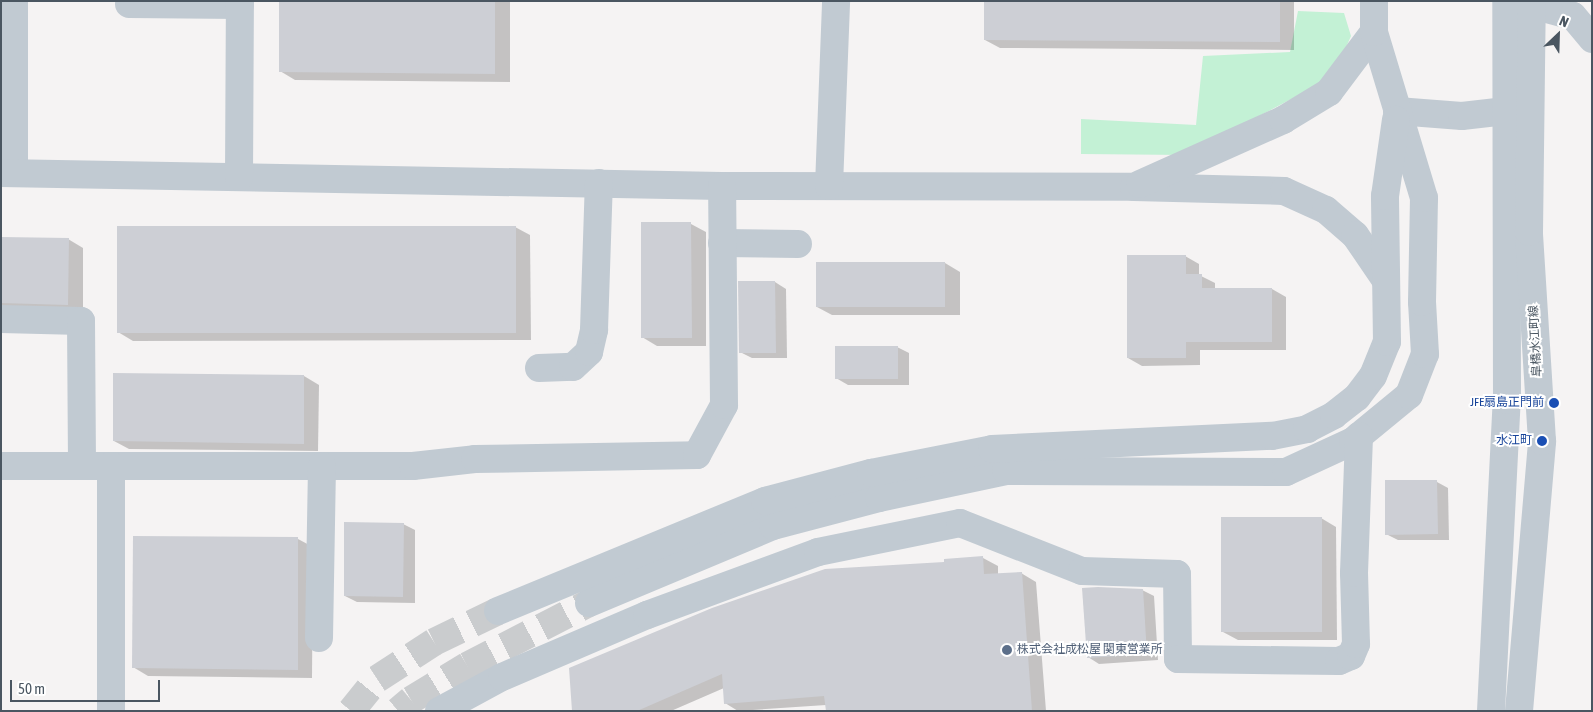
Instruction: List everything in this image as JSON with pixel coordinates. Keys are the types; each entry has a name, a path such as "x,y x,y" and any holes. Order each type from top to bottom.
{"street":[{"path":"14,1 8,173 722,186 1134,186 1284,191 1326,210 1341,223 1355,236 1385,280"},
{"path":"829,186 836,1"},
{"path":"589,603 773,526 898,494 1006,471 1286,472 1359,436 1409,396 1425,354 1422,302 1424,198 1374,32 1374,1"},
{"path":"129,4 240,3 239,177"},
{"path":"1523,3 1573,16 1592,39"},
{"name":"皐橋水江町線","path":"1491,711 1508,400 1523,3"},
{"path":"1134,186 1282,120 1329,92 1374,32"},
{"path":"1397,112 1462,116 1519,112"},
{"path":"498,611 765,501 871,473 992,448 1272,436 1307,429 1334,415 1357,397 1373,376 1387,342 1385,196 1397,112"},
{"name":"皐橋水江町線","path":"1519,112 1529,232 1542,441 1519,711"},
{"path":"538,368 573,367 588,352 594,330 599,183"},
{"path":"1,466 412,466 475,459 696,455 724,404 722,186"},
{"path":"722,243 798,244"},
{"path":"1,319 81,320 82,465"},
{"path":"439,711 502,677 647,615 818,552 960,523 1082,571 1177,574 1178,659 1339,661 1351,656 1356,644 1354,573 1359,436"},
{"path":"111,466 111,711"},
{"path":"319,638 322,466"}],"green space":[{"path":"1298,11 1344,13 1351,36 1333,77 1185,155 1081,154 1081,119 1196,125 1203,56 1290,52"}],"building":[{"path":"279,1 495,1 495,74 279,72"},
{"path":"984,1 1280,1 1280,42 984,40"},
{"path":"641,222 691,222 692,338 641,338"},
{"path":"117,226 516,226 516,333 117,333"},
{"path":"1,237 69,238 68,305 1,303"},
{"path":"1127,255 1186,255 1186,274 1202,274 1202,288 1272,288 1272,342 1186,342 1186,358 1127,358"},
{"path":"816,262 945,262 945,307 816,307"},
{"path":"738,281 775,281 776,353 739,353"},
{"path":"835,346 898,346 898,379 835,379"},
{"path":"113,373 304,375 304,444 113,441"},
{"path":"1385,480 1437,480 1438,534 1385,535"},
{"path":"1221,517 1322,517 1322,632 1221,632"},
{"path":"344,522 404,523 403,597 344,596"},
{"path":"133,536 298,537 298,670 132,668"},
{"path":"983,556 984,574 1022,572 1032,711 826,711 824,696 724,704 722,674 637,711 572,711 569,668 712,608 825,569 944,562 944,559"},
{"path":"1082,588 1143,589 1147,654 1087,658"}],"tunnel":[{"path":"398,711 411,700 467,666 589,603"},
{"path":"351,711 377,679 434,642 498,611"}],"place":[{"name":"JFE扇島正門前","path":"1554,403"},
{"name":"水江町","path":"1542,441"},
{"name":"株式会社成松屋 関東営業所","path":"1007,650"}]}
